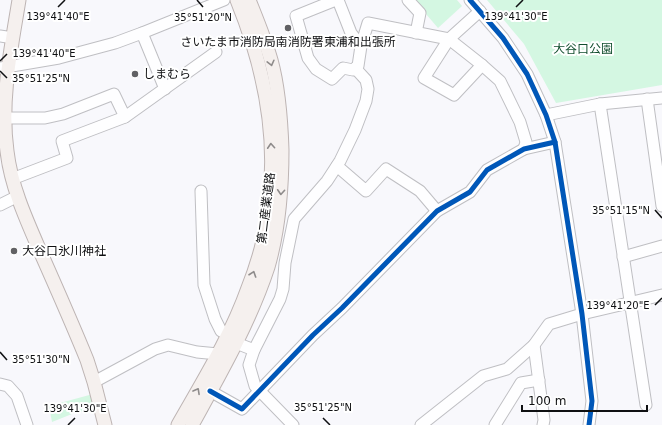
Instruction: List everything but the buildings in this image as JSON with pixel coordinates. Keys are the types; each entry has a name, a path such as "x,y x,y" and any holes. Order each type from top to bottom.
{"main road":[{"path":"19,0 13,38 5,67 2,118 12,178 26,219 82,348 94,382 105,425"},
{"name":"第二産業道路","path":"192,425 210,392 232,338 241,307 258,261 266,226 271,179 271,136 261,71 243,15 236,0"},
{"name":"第二産業道路","path":"178,425 218,354 248,317 268,266 276,233 282,178 281,127 278,92 264,37 249,0"}],"street":[{"path":"5,67 59,58 89,51 142,33 224,0"},
{"path":"361,46 351,33 337,0 296,16 308,58 316,69 332,79 343,68 353,70 358,66 361,46 368,23 449,40 500,81 520,122 526,142 524,149"},
{"path":"408,0 420,13 416,33"},
{"path":"470,0 503,38 528,74 546,114 555,142 582,314 592,401 589,425"},
{"path":"480,11 449,40 424,78 454,95 482,65"},
{"path":"142,33 165,89"},
{"path":"0,36 13,38"},
{"path":"12,178 67,158 62,142 125,116 216,52"},
{"path":"293,425 255,386 249,365 254,350 283,290 284,262 294,219 327,181 355,130 366,101 368,89 366,80 355,68"},
{"path":"2,118 45,118 62,114 114,94 125,116"},
{"path":"546,114 600,104 662,98"},
{"path":"647,99 662,206"},
{"path":"600,104 646,405"},
{"path":"210,392 242,409 313,335 342,308 437,211 470,192 487,170 524,149 555,142"},
{"path":"336,166 366,191 386,169 420,191 437,211"},
{"path":"201,191 204,285 221,331 254,350"},
{"path":"0,205 18,196"},
{"path":"623,258 662,246"},
{"path":"427,423 483,376 507,368 534,345 549,324 582,314 662,295"},
{"path":"94,382 155,349 168,345 197,352 218,354"},
{"path":"534,345 544,420 543,425"},
{"path":"495,425 521,384 539,380"},
{"path":"0,384 8,386 17,396 27,425"}],"green space":[{"path":"414,0 457,0 462,6 438,28"},
{"name":"大谷口公園","path":"487,0 662,0 662,85 556,103 524,44"},
{"path":"93,394 95,408 72,414 52,422 49,406"}],"cycle path":[{"path":"470,0 503,38 527,74 546,115 555,142 582,314 592,401 589,425"},
{"path":"210,391 242,409 313,335 342,308 437,211 470,192 487,170 524,149 555,142"}],"place":[{"name":"さいたま市消防局南消防署東浦和出張所","path":"288,28"},
{"name":"しまむら","path":"135,74"},
{"name":"大谷口氷川神社","path":"14,251"}]}
